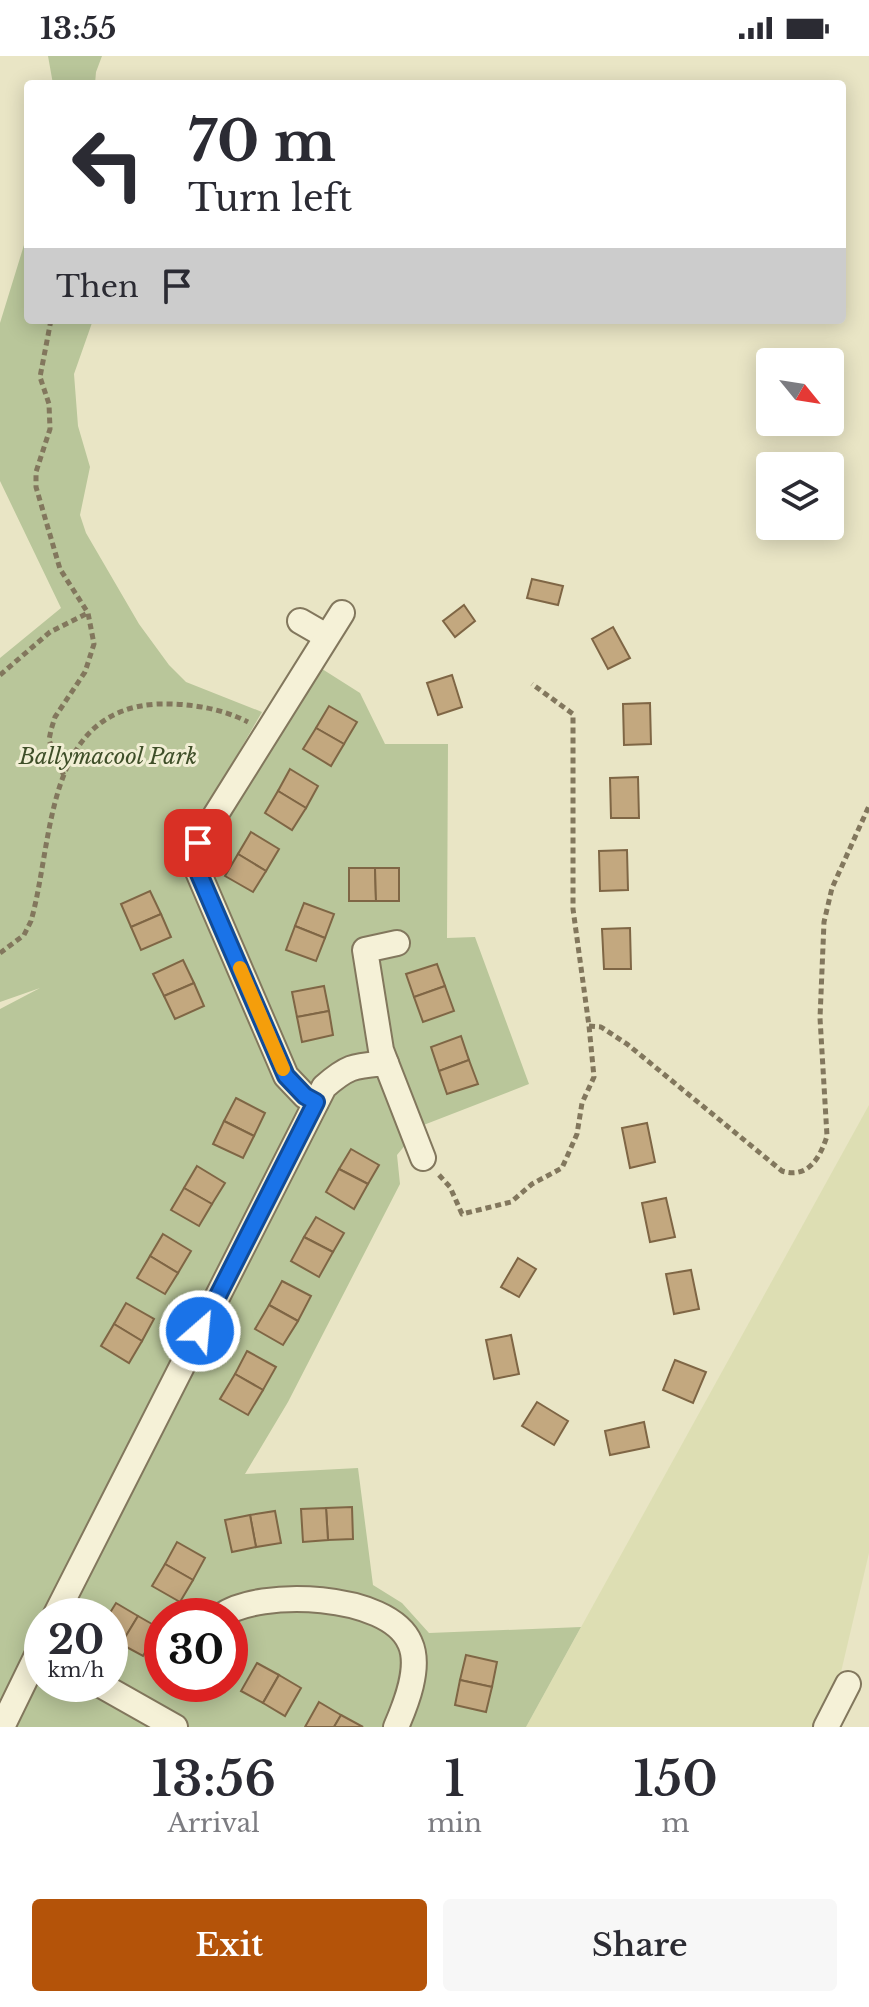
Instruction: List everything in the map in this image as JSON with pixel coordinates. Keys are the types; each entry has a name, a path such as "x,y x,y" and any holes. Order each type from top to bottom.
{"street":[{"path":"316,1102 305,1096 286,1076 196,867 198,843 342,613"},
{"path":"300,621 326,636"},
{"path":"397,943 365,950 381,1050 423,1158"},
{"path":"64,1598 324,1087 341,1072 359,1064 386,1063"},
{"path":"248,1605 309,1599 348,1605 394,1623 410,1641 414,1663 410,1687 396,1727"},
{"path":"2,1727 24,1683"},
{"path":"826,1727 848,1684"},
{"path":"128,1700 175,1727"}],"path":[{"path":"50,324 40,377 49,404 50,429 36,472 36,487 60,569 88,613 94,644 90,661 55,717 49,740 64,776"},
{"path":"0,675 50,632 88,613"},
{"path":"423,1158 450,1187 462,1214 511,1202 532,1184 562,1168 577,1134 582,1103 594,1077 573,909 573,714 532,684"},
{"path":"0,953 19,940 31,921 50,822 64,776 72,757 92,728 105,717 127,708 164,704 233,715 266,731"},
{"path":"589,1026 601,1027 627,1044 782,1171 793,1174 804,1172 822,1153 827,1136 820,1018 824,922 832,888 869,806"}],"green space":[{"path":"48,56 102,56 95,80 52,80"},
{"name":"Ballymacool Park","path":"24,245 24,324 92,324 74,374 78,426 90,467 80,515 86,533 139,624 169,665 186,682 262,712 192,833 172,844 198,843 319,667 360,693 385,744 448,744 447,938 475,937 529,1084 421,1126 397,1155 400,1184 288,1402 245,1474 358,1468 373,1585 402,1603 429,1633 581,1627 526,1727 0,1727 0,1009 40,988 0,1002 0,658 61,608 0,481 0,323"},
{"path":"869,1105 869,1553 841,1672 812,1727 526,1727"}],"building":[{"path":"532,579 563,586 558,605 527,598"},
{"path":"464,605 475,621 455,637 443,621"},
{"path":"613,627 630,658 608,669 592,639"},
{"path":"452,675 462,707 438,715 427,683"},
{"path":"650,703 651,744 624,745 623,704"},
{"path":"329,706 357,722 344,744 316,728"},
{"path":"316,728 344,744 331,766 303,749"},
{"path":"290,769 318,786 306,808 278,791"},
{"path":"638,777 639,818 611,818 610,778"},
{"path":"278,791 306,808 292,830 265,813"},
{"path":"251,832 279,849 266,871 238,854"},
{"path":"627,850 628,890 600,891 599,851"},
{"path":"238,854 266,871 253,892 225,876"},
{"path":"349,868 375,868 376,901 349,901"},
{"path":"375,868 399,868 399,901 376,901"},
{"path":"150,891 161,914 131,927 121,904"},
{"path":"304,903 334,914 325,938 295,926"},
{"path":"161,914 171,937 141,950 131,927"},
{"path":"295,926 325,938 316,961 286,950"},
{"path":"630,928 631,969 604,969 602,929"},
{"path":"183,960 194,983 164,996 153,974"},
{"path":"437,964 445,986 414,997 406,974"},
{"path":"194,983 204,1006 175,1019 164,996"},
{"path":"324,986 329,1011 297,1017 292,992"},
{"path":"445,986 454,1011 423,1022 414,997"},
{"path":"329,1011 333,1035 302,1042 297,1017"},
{"path":"461,1036 469,1060 439,1071 431,1047"},
{"path":"469,1060 478,1084 447,1094 439,1071"},
{"path":"236,1098 265,1113 254,1136 224,1121"},
{"path":"224,1121 254,1136 243,1158 213,1144"},
{"path":"647,1123 655,1162 630,1168 622,1128"},
{"path":"351,1149 379,1165 368,1184 339,1169"},
{"path":"197,1166 225,1183 212,1204 184,1188"},
{"path":"339,1169 368,1184 354,1209 326,1192"},
{"path":"184,1188 212,1204 199,1226 171,1210"},
{"path":"666,1198 675,1237 650,1242 642,1203"},
{"path":"316,1217 344,1233 333,1252 304,1237"},
{"path":"163,1234 191,1251 178,1273 150,1256"},
{"path":"304,1237 333,1252 319,1277 291,1261"},
{"path":"150,1256 178,1273 165,1294 137,1278"},
{"path":"518,1258 536,1269 519,1297 501,1287"},
{"path":"691,1270 699,1309 674,1314 666,1274"},
{"path":"282,1281 311,1296 298,1321 269,1305"},
{"path":"126,1303 154,1319 142,1341 114,1324"},
{"path":"269,1305 298,1321 283,1345 255,1329"},
{"path":"114,1324 142,1341 129,1363 101,1346"},
{"path":"511,1335 519,1374 494,1379 486,1340"},
{"path":"247,1351 276,1367 263,1390 235,1374"},
{"path":"675,1360 706,1372 693,1403 663,1390"},
{"path":"235,1374 263,1390 248,1415 220,1399"},
{"path":"537,1402 568,1421 554,1445 522,1426"},
{"path":"644,1422 649,1447 610,1455 605,1431"},
{"path":"352,1507 353,1539 328,1540 326,1508"},
{"path":"326,1508 328,1540 303,1542 301,1509"},
{"path":"275,1511 281,1543 256,1547 250,1515"},
{"path":"250,1515 256,1547 232,1552 225,1520"},
{"path":"177,1542 205,1558 193,1580 165,1564"},
{"path":"165,1564 193,1580 182,1598 173,1598 152,1586"},
{"path":"128,1610 138,1616 128,1632"},
{"path":"138,1616 144,1619 143,1656 128,1648 128,1632"},
{"path":"466,1655 497,1662 492,1687 460,1680"},
{"path":"257,1663 279,1675 263,1703 248,1695 248,1679"},
{"path":"279,1675 301,1688 285,1716 263,1703"},
{"path":"460,1680 492,1687 486,1712 455,1705"},
{"path":"319,1702 341,1715 334,1727 305,1727"},
{"path":"341,1715 363,1727 334,1727"}],"slow traffic":[{"path":"240,968 283,1069"}],"route":[{"path":"198,843 196,867 286,1076 305,1096 316,1102 200,1331"}]}
